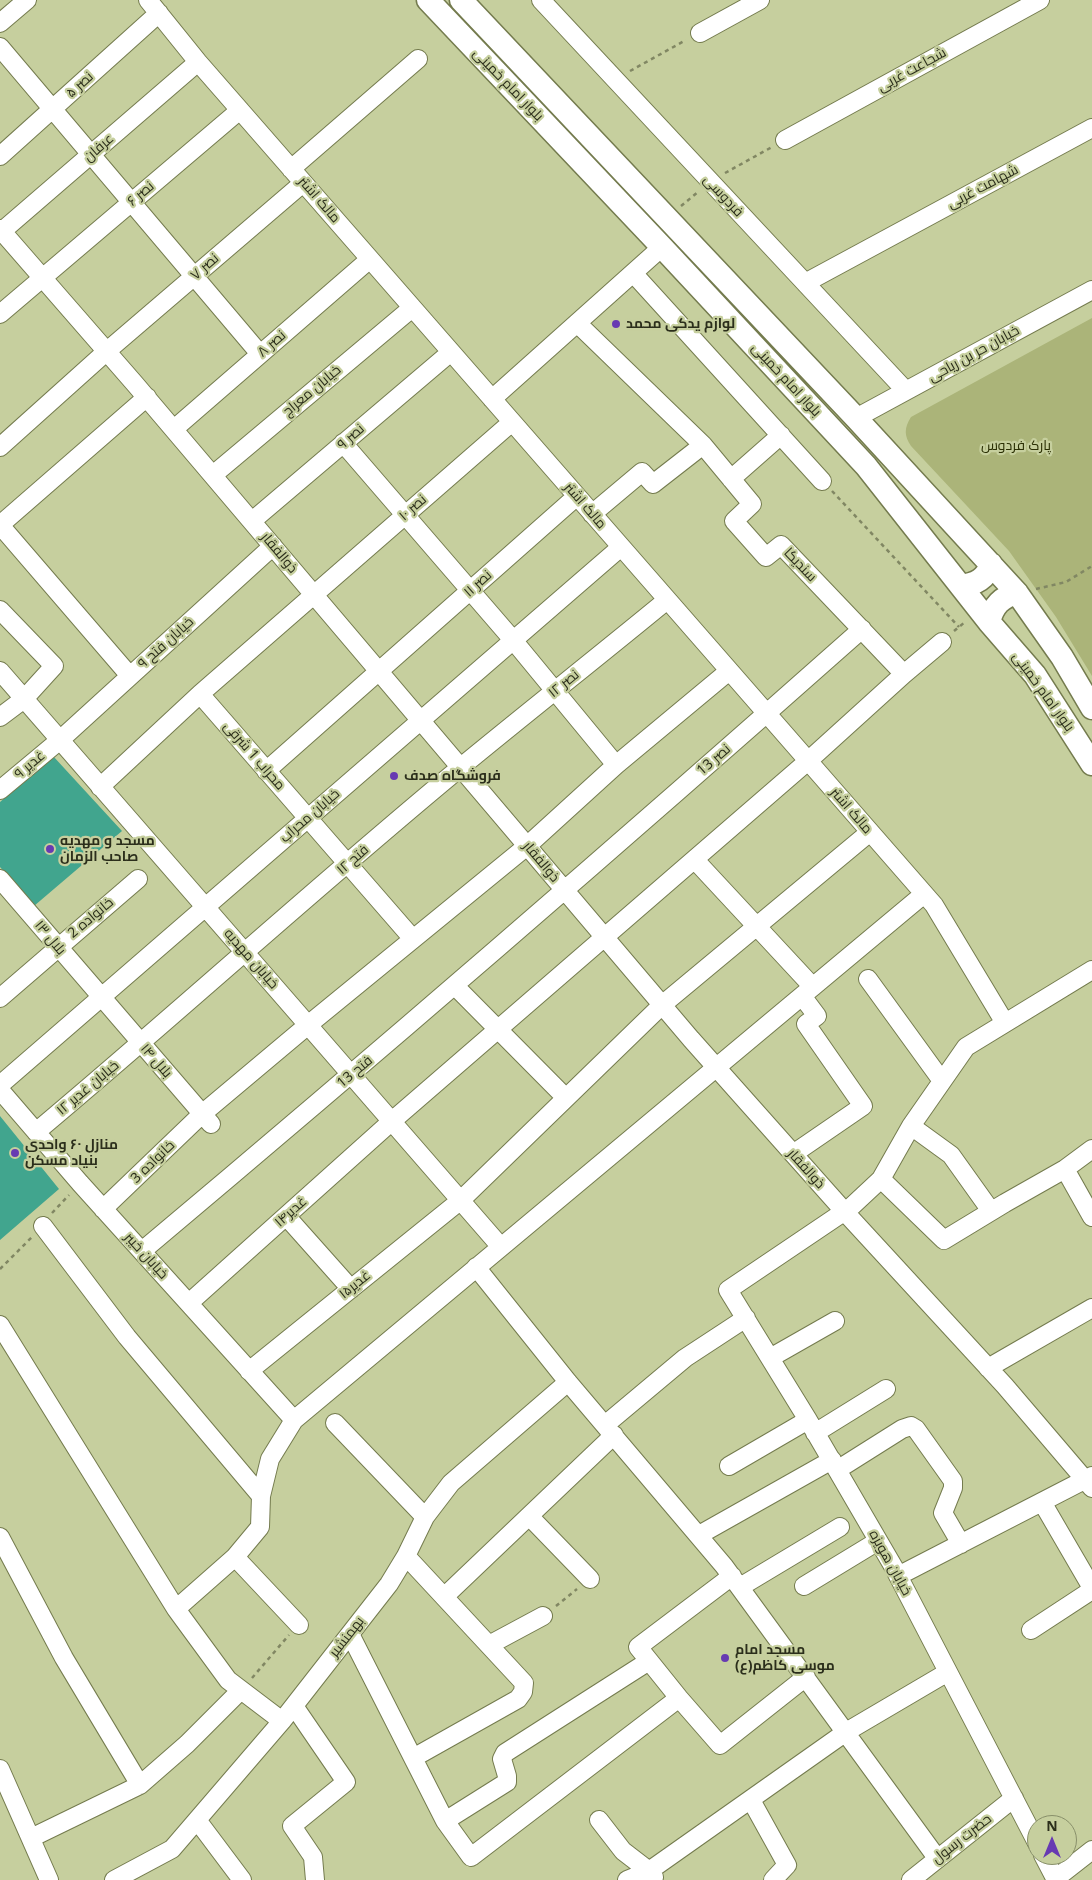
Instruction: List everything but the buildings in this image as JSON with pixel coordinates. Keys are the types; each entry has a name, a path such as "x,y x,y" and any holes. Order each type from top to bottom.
{"main road":[{"name":"بلوار امام خمینی","path":"428,0 866,466 984,616 1035,675 1092,764"},
{"name":"بلوار امام خمینی","path":"461,0 856,418 1017,593 1062,657 1092,708"},
{"path":"961,586 979,582 988,572 991,564"},
{"path":"984,616 991,614 998,602 1017,593"}],"street":[{"path":"0,23 27,0"},
{"name":"فردوسی","path":"541,0 906,391"},
{"path":"700,33 760,0"},
{"name":"شجاعت غربی","path":"785,140 1040,0"},
{"name":"مالک اشتر","path":"154,7 198,62 303,183 934,905 1005,1023"},
{"name":"نصر ۵","path":"0,156 53,109 154,7"},
{"path":"0,46 260,354"},
{"path":"291,168 418,59"},
{"name":"عرفان","path":"1,231 198,62"},
{"name":"نصر ۶","path":"0,314 240,110"},
{"name":"شهامت غربی","path":"805,283 1092,128"},
{"name":"نصر ۷","path":"0,447 107,351 303,183"},
{"name":"ذوالفقار","path":"1,231 147,397 662,1005 844,1211 1089,1481"},
{"path":"492,399 662,247"},
{"name":"نصر ۸","path":"174,429 370,259"},
{"path":"633,273 822,481"},
{"name":"خیابان حر بن ریاحی","path":"856,418 1092,290"},
{"name":"خیابان معراج","path":"213,475 412,308"},
{"name":"سندیکا","path":"578,323 703,445 752,504 734,521 766,557 781,545 904,674"},
{"name":"نصر ۹","path":"252,522 450,352"},
{"path":"130,676 0,525 147,397"},
{"name":"نصر ۱۰","path":"100,787 200,694 512,422"},
{"path":"731,479 781,435"},
{"path":"344,443 513,640 616,765"},
{"path":"592,514 642,472 653,484 703,445"},
{"name":"نصر ۱۱","path":"266,771 577,496"},
{"name":"خیابان فتح ۹","path":"60,740 273,546"},
{"name":"خیابان محراب","path":"0,1085 621,547"},
{"name":"نصر ۱۲","path":"461,767 668,600"},
{"path":"0,610 54,666 24,699 0,717"},
{"name":"نصر 13","path":"565,891 862,629"},
{"path":"808,761 942,642"},
{"name":"خانواده 3","path":"103,1209 206,1119 308,1025 527,846 616,765 729,671"},
{"name":"خیابان مهدیه","path":"0,672 501,1246"},
{"name":"محراب 1 شرقی","path":"200,694 413,939"},
{"name":"غدیر ۹","path":"0,790 60,740"},
{"name":"غدیر۱۴","path":"189,1303 392,1121 808,761"},
{"name":"فتح ۱۲","path":"141,1044 461,767"},
{"name":"غدیر۱۵","path":"249,1370 461,1200 662,1005 870,832"},
{"path":"695,860 757,926 807,992 817,1016 806,1024 863,1106 793,1154"},
{"name":"بلال ۱۳","path":"0,879 101,997"},
{"name":"خانواده 2","path":"0,998 138,879"},
{"name":"فتح 13","path":"142,1251 352,1075 565,891"},
{"path":"176,1609 235,1557 260,1527 261,1496 270,1458 294,1420 924,894"},
{"path":"844,1211 881,1179 910,1126 966,1046 1092,970"},
{"path":"868,979 942,1081"},
{"path":"455,986 566,1098"},
{"name":"بلال ۱۴","path":"101,997 206,1119"},
{"name":"خیابان غدیر ۱۲","path":"36,1132 141,1044"},
{"name":"خیابان خیبر","path":"0,1090 103,1209 294,1420"},
{"path":"910,1126 951,1154 991,1211"},
{"path":"881,1179 944,1240 1065,1169 1092,1149"},
{"path":"1065,1169 1092,1216"},
{"name":"خیابان هویزه","path":"844,1211 728,1290 812,1427 898,1576 1027,1823"},
{"path":"286,1216 351,1289"},
{"path":"43,1226 127,1337 261,1496"},
{"path":"476,1267 568,1382 699,1535 736,1582 938,1858"},
{"path":"988,1368 1092,1308"},
{"path":"444,1596 529,1516 609,1430 685,1358 746,1318"},
{"path":"770,1358 835,1321"},
{"path":"0,1325 176,1609 228,1680 282,1722"},
{"name":"بهمنشیر","path":"115,1880 172,1849 282,1722 389,1584 406,1556 425,1517 451,1483 568,1382"},
{"path":"729,1466 812,1427 886,1389"},
{"path":"335,1423 425,1517"},
{"path":"699,1535 910,1426 916,1429 953,1482 953,1488 943,1513 961,1544"},
{"path":"898,1576 1042,1502 1089,1481"},
{"path":"1031,1630 1092,1589 1042,1502"},
{"path":"529,1516 590,1578"},
{"path":"806,1677 720,1745 638,1647 736,1582 840,1527"},
{"path":"0,1537 64,1658 140,1785"},
{"path":"804,1586 878,1541"},
{"path":"406,1556 524,1683 523,1692 518,1699 413,1758"},
{"path":"235,1557 299,1625"},
{"path":"488,1645 542,1616"},
{"path":"350,1634 445,1821 472,1857 679,1698"},
{"path":"445,1821 507,1782 502,1759 505,1753 649,1661"},
{"path":"627,1880 652,1876 751,1800 846,1732 948,1672"},
{"path":"31,1838 140,1785 187,1744 241,1690"},
{"path":"294,1706 346,1782 292,1826 313,1857 315,1880"},
{"path":"0,1769 49,1880"},
{"name":"حضرت رسول","path":"911,1880 1014,1798"},
{"path":"751,1800 787,1865 773,1880"},
{"path":"197,1820 242,1880"},
{"path":"600,1820 623,1851 652,1876"},
{"path":"1048,1865 1056,1879 1092,1850"}],"path":[{"path":"615,79 700,33"},
{"path":"668,219 710,181 785,140"},
{"path":"822,481 959,627"},
{"path":"1017,593 1066,582 1092,566"},
{"path":"942,642 959,627 984,616"},
{"path":"542,1616 590,1578"},
{"path":"241,1690 299,1625"}],"green space":[{"name":"پارک فردوس","path":"1092,318 1092,676 1056,617 1009,551 911,446 906,432 911,417"}],"place":[{"name":"لوازم یدکی محمد","path":"616,324"},
{"name":"فروشگاه صدف","path":"394,776"},
{"name":"مسجد و مهدیه صاحب الزمان","path":"50,849"},
{"name":"منازل ۶۰ واحدی بنیاد مسکن","path":"15,1153"},
{"name":"مسجد امام موسی کاظم(ع)","path":"725,1658"}]}
